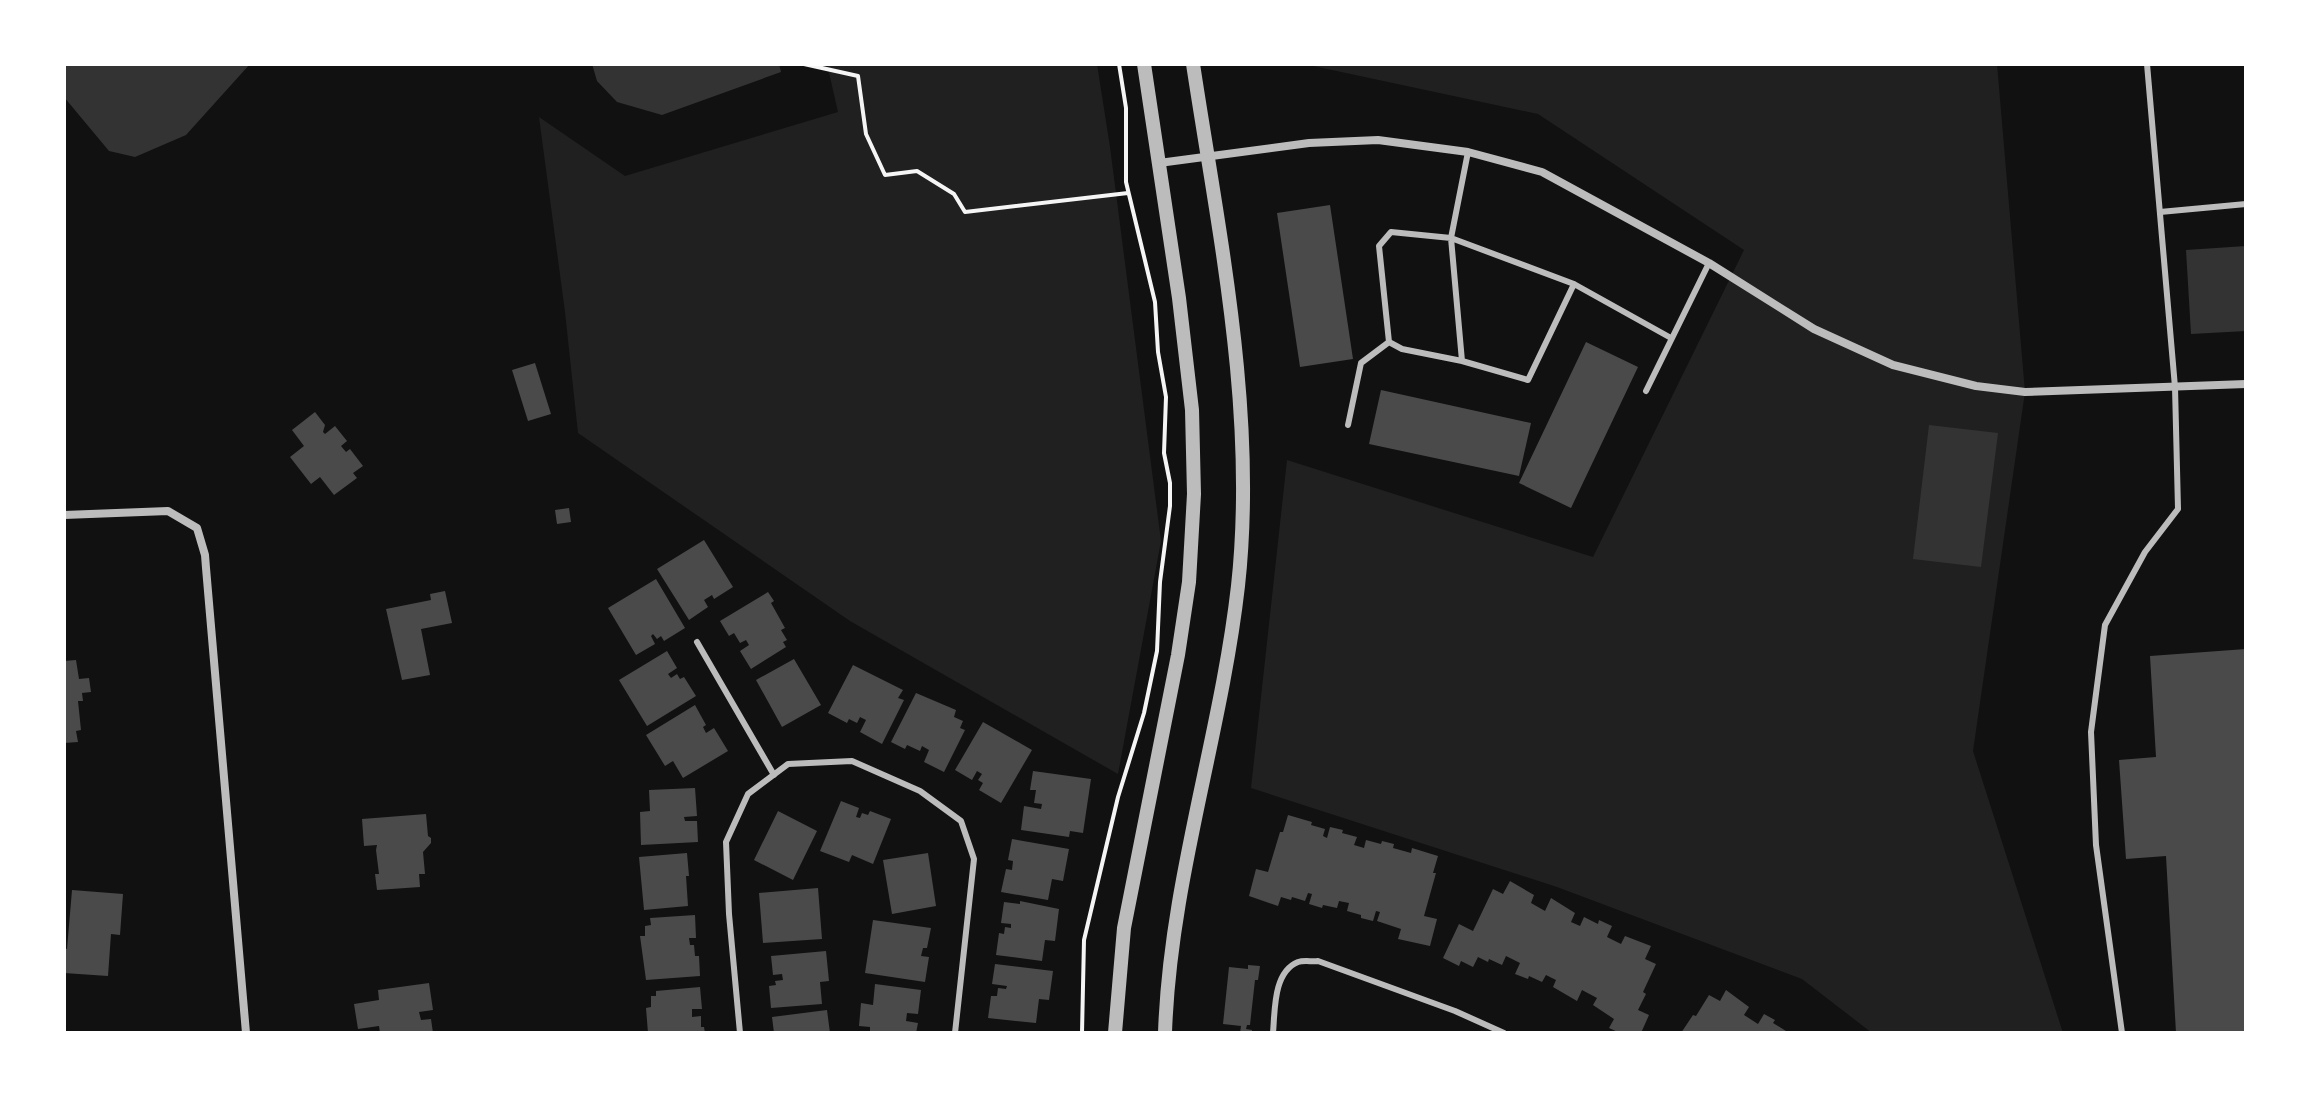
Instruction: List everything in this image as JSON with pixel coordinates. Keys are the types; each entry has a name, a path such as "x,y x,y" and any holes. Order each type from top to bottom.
{"street":[{"path":"1115,1033 1124,928 1178,655 1189,582 1194,494 1192,410 1179,298 1144,64"},
{"path":"1165,1033 1175,921 1227,660 1238,585 1243,496 1241,409 1231,319 1193,64"},
{"path":"1159,163 1309,143 1378,140 1468,152 1542,172 1709,263 1814,329 1893,365 1976,386 2025,392 2246,384"},
{"path":"64,515 168,511 197,528 205,555 246,1033"}],"lane":[{"path":"2122,1033 2096,845 2091,732 2105,625 2145,552 2178,509 2175,387 2147,64"},
{"path":"1462,361 1451,238 1468,152"},
{"path":"2160,212 2246,204"},
{"path":"1389,342 1379,246 1391,232 1451,238 1574,284 1671,338"},
{"path":"1646,391 1709,263"},
{"path":"1389,342 1402,349 1462,361 1528,380 1574,284"},
{"path":"1348,425 1361,363 1389,342"},
{"path":"697,642 774,775"},
{"path":"740,1033 726,842 748,794 788,764 852,761 920,791 961,821 974,859 955,1033"},
{"path":"1273,1033 1275,999 1283,975 1298,962 1318,961 1455,1011 1504,1033"}],"path":[{"path":"804,64 858,76 866,134 885,175 917,171 954,194 965,212 1128,193"},
{"path":"1082,1033 1084,940 1118,797 1144,713 1157,651 1160,582 1170,506 1170,483 1164,453 1166,397 1158,352 1155,302 1126,182 1126,108 1119,64"}],"shaded area":[{"path":"64,64 250,64 186,135 135,157 109,151 64,97"},
{"path":"592,64 779,64 781,72 662,115 617,102 597,81"},
{"path":"827,64 1097,64 1161,541 1118,774 850,621 578,433 539,117 625,176 838,112"},
{"path":"1304,64 1997,64 2025,392 1973,751 2063,1033 1872,1033 1802,979 1557,887 1251,788 1287,460 1593,557 1744,250 1538,114"},
{"path":"2246,246 2246,331 2191,334 2186,250"},
{"path":"1929,425 1998,433 1981,567 1913,559"}],"building":[{"path":"1330,205 1353,359 1300,367 1277,213"},
{"path":"1586,342 1638,367 1571,508 1519,483"},
{"path":"535,363 551,414 528,421 512,370"},
{"path":"1381,390 1531,423 1519,476 1369,444"},
{"path":"315,412 325,425 323,432 325,434 335,426 347,441 341,446 346,452 350,449 363,466 353,473 357,478 334,495 320,477 311,484 290,457 304,446 292,430"},
{"path":"569,508 571,522 557,524 555,510"},
{"path":"704,540 733,587 714,599 712,595 704,600 708,607 689,620 657,569"},
{"path":"656,579 685,628 664,641 661,636 657,639 653,634 655,644 636,655 608,608"},
{"path":"445,591 452,623 421,629 430,675 402,680 386,609 431,600 430,594"},
{"path":"768,592 785,628 781,630 787,640 783,642 786,647 751,669 740,651 749,645 746,640 740,643 734,633 729,636 720,621"},
{"path":"2246,649 2246,1033 2176,1033 2166,856 2126,859 2119,760 2156,757 2150,656"},
{"path":"667,651 677,668 668,674 671,678 677,674 680,679 684,677 696,696 647,726 619,680"},
{"path":"794,659 821,705 782,727 756,680"},
{"path":"76,660 79,679 89,678 91,692 82,693 83,701 78,701 81,730 76,731 78,742 64,743 64,661"},
{"path":"853,665 903,690 898,698 904,700 882,744 860,732 866,720 860,717 857,723 849,719 847,723 828,713"},
{"path":"916,693 956,710 954,717 963,721 960,728 965,730 944,772 924,762 929,750 922,746 920,751 907,745 905,749 891,742"},
{"path":"695,705 706,725 703,727 706,733 714,728 728,751 683,778 673,761 665,766 646,735"},
{"path":"983,722 1032,750 1001,803 979,790 983,783 978,780 982,774 977,771 972,780 955,770"},
{"path":"1033,771 1091,779 1083,833 1070,831 1069,837 1021,830 1024,806 1041,809 1042,804 1034,803 1036,790 1030,790"},
{"path":"695,788 697,816 684,817 685,821 697,821 698,842 641,845 640,812 650,811 649,790"},
{"path":"841,801 859,808 856,817 860,818 862,813 868,815 870,811 891,819 873,864 852,855 849,862 820,851"},
{"path":"778,811 817,831 793,880 754,860"},
{"path":"426,814 431,843 423,852 425,874 419,874 420,887 377,890 377,845 364,846 362,819"},
{"path":"1288,815 1325,829 1323,836 1327,838 1330,827 1357,837 1354,845 1364,848 1366,840 1381,844 1382,841 1411,853 1412,848 1438,856 1424,916 1437,919 1430,946 1398,939 1401,929 1377,921 1380,912 1376,911 1373,921 1361,918 1361,915 1347,911 1349,903 1339,901 1337,908 1323,905 1322,908 1309,904 1312,894 1308,893 1305,901 1281,897 1278,906 1249,896 1256,869 1268,872"},
{"path":"1012,839 1069,849 1063,881 1052,879 1048,900 1001,892 1006,869 1012,870 1013,861 1008,860"},
{"path":"687,853 688,906 644,910 639,857"},
{"path":"928,853 936,906 892,914 883,860"},
{"path":"1510,881 1534,895 1531,903 1545,911 1551,898 1575,913 1571,922 1580,926 1584,917 1598,924 1599,920 1612,926 1607,937 1621,944 1625,936 1651,946 1645,959 1656,964 1638,1010 1649,1015 1641,1033 1620,1033 1609,1028 1614,1019 1593,1005 1597,998 1582,990 1577,1001 1553,987 1556,980 1546,975 1542,982 1515,974 1520,963 1506,956 1502,965 1478,957 1473,967 1461,961 1459,966 1443,958 1459,924 1473,931 1493,889 1503,894"},
{"path":"818,888 822,939 763,943 759,893"},
{"path":"72,890 123,894 120,935 111,934 108,976 64,973"},
{"path":"1020,901 1059,909 1055,941 1045,940 1042,961 996,955 999,933 1004,934 1005,927 1011,928 1011,924 1001,923 1004,902 1020,904"},
{"path":"695,915 696,938 689,938 690,945 694,945 695,956 699,956 700,976 646,980 640,936 645,936 645,926 651,925 650,918"},
{"path":"873,920 931,928 927,948 923,948 921,956 929,957 925,982 865,973"},
{"path":"826,951 829,981 820,982 822,1004 771,1008 769,986 783,980 782,974 773,975 771,956"},
{"path":"995,964 1053,971 1049,1000 1039,999 1036,1023 988,1018 991,996 997,996 998,988 1006,989 1007,986 992,984"},
{"path":"1248,965 1260,966 1258,980 1255,980 1250,1025 1246,1029 1252,1030 1252,1033 1240,1033 1241,1026 1223,1024 1229,967 1248,969"},
{"path":"429,983 433,1010 419,1012 421,1020 431,1019 433,1033 380,1033 379,1026 358,1029 354,1004 379,1000 378,990"},
{"path":"875,984 921,990 918,1014 907,1013 906,1021 918,1023 916,1033 870,1033 870,1027 859,1026 861,1003 873,1005"},
{"path":"700,987 702,1009 692,1009 692,1017 701,1016 701,1027 704,1027 705,1033 648,1033 646,1008 651,1007 651,996 656,996 656,991"},
{"path":"1726,990 1749,1007 1744,1015 1758,1024 1764,1014 1775,1020 1773,1023 1785,1033 1681,1033 1709,995 1720,1001"},
{"path":"827,1010 830,1033 774,1033 772,1017"}]}
